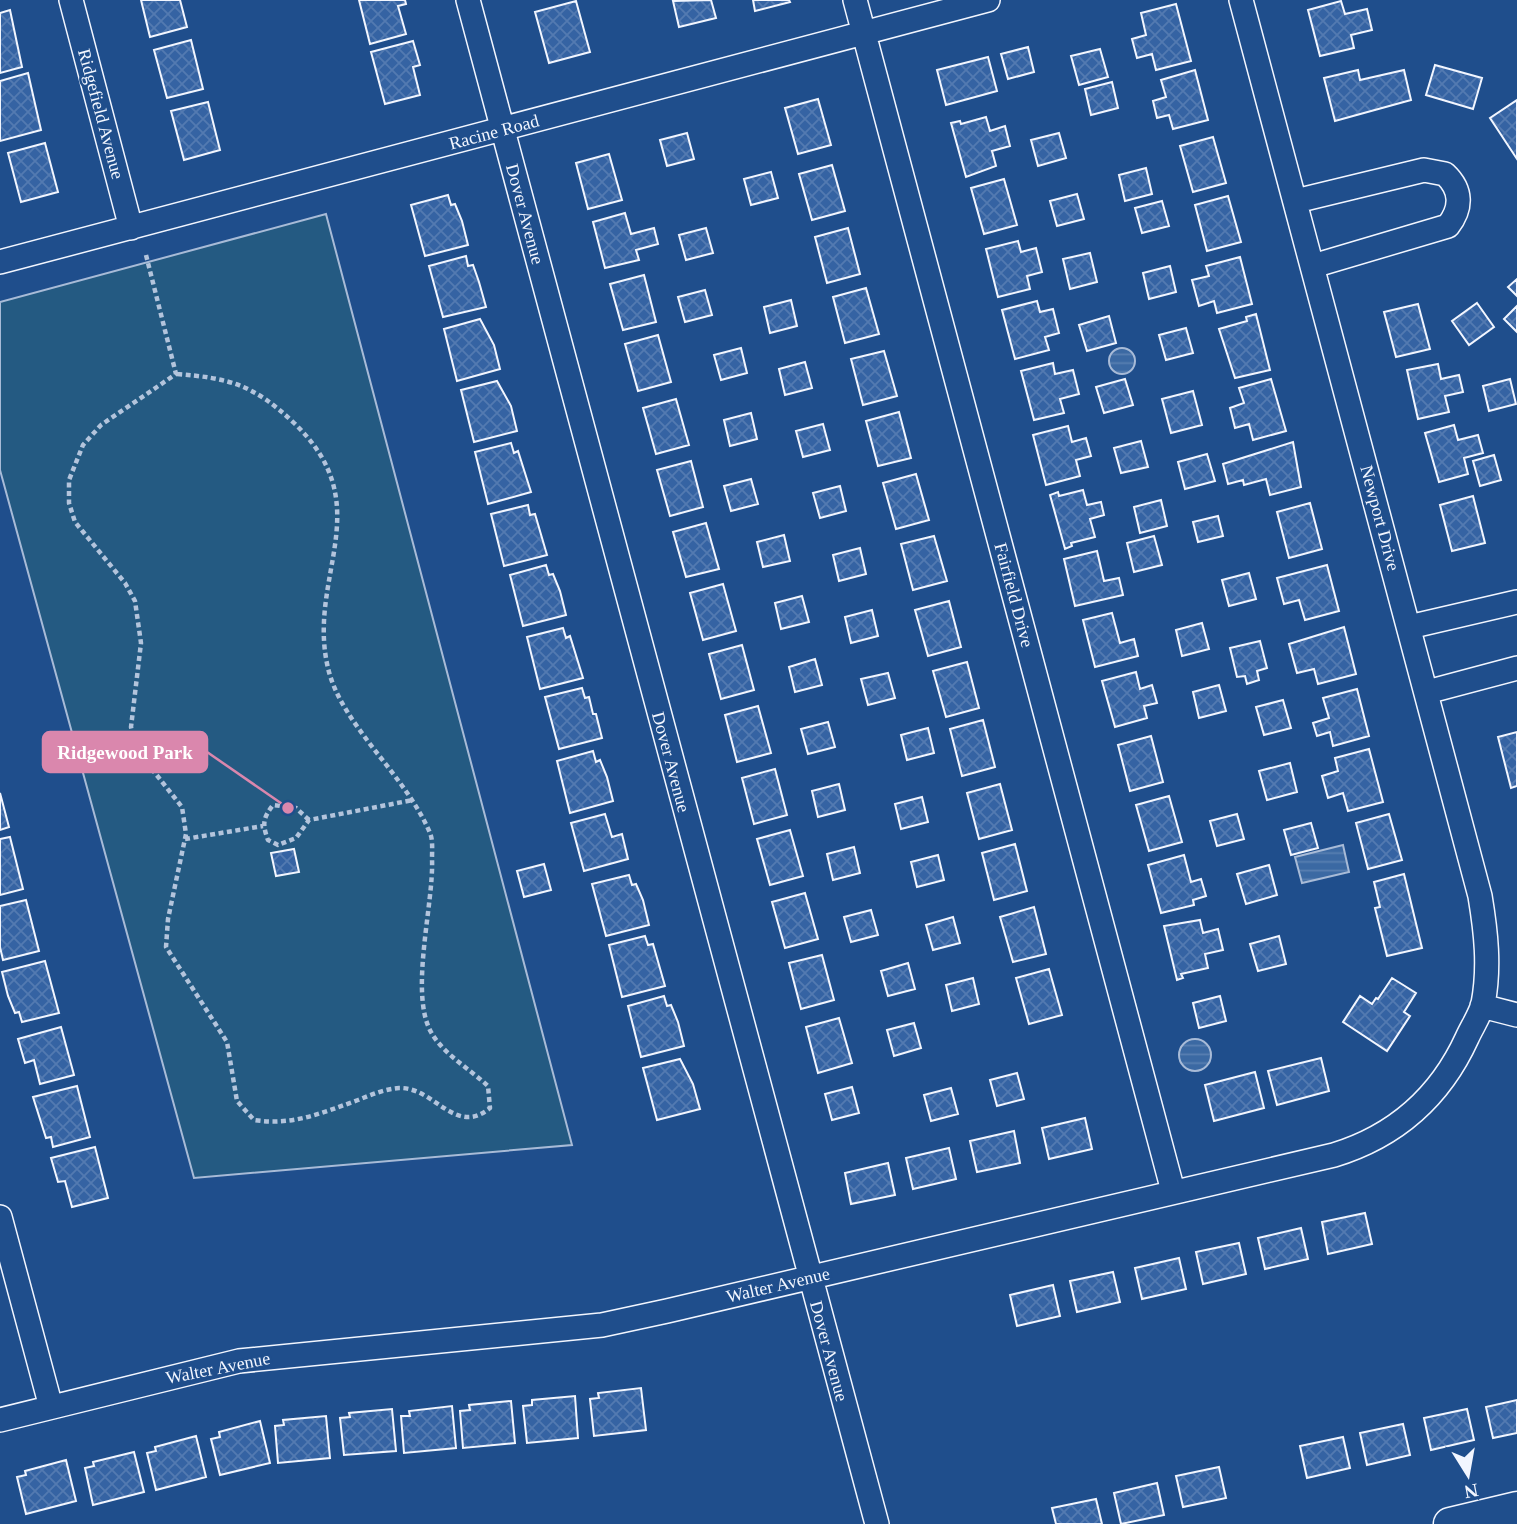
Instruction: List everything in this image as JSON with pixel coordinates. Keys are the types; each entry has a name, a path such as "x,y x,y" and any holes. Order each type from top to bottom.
{"street":[{"name":"Ridgefield Avenue","path":"71,0 131,228"},
{"name":"Dover Avenue","path":"468,0 877,1524"},
{"name":"Fairfield Drive","path":"855,0 1173,1191"},
{"name":"Racine Road","path":"0,262 988,0"},
{"name":"Newport Drive","path":"1241,0 1480,896 1487,963 1482,1006"},
{"path":"1296,201 1424,170 1445,174 1459,193 1459,206 1448,226 1313,266"},
{"path":"1409,627 1517,602"},
{"path":"1427,692 1517,668"},
{"path":"1482,1006 1517,1015"},
{"name":"Walter Avenue","path":"0,1420 228,1363 295,1353 603,1325 1334,1155 1384,1135 1428,1100 1458,1059 1482,1006"},
{"path":"0,1217 51,1406"},
{"path":"1450,1524 1517,1508"}],"path":[{"path":"146,255 176,374"},
{"path":"176,374 220,377 247,386 279,409 308,436 327,463 334,479 337,516 325,631 327,667 340,701 413,800 432,836 433,876 425,938 424,1000 430,1031 445,1049 488,1086 490,1108 472,1118 455,1117 420,1093 401,1088 383,1090 307,1118 278,1124 254,1120 237,1101 226,1042 166,947 168,919 185,839 181,807 136,749 131,727 141,643 135,601 125,583 75,522 69,503 69,480 83,446 101,425 176,374"},
{"path":"309,820 296,808 284,804 273,805 263,817 263,826 268,840 278,845 296,838 309,820 413,800"},
{"path":"185,839 263,826"}],"shaded area":[{"path":"326,214 572,1145 194,1178 0,470 0,302"},
{"path":"1122,348 1132,351 1135,361 1132,371 1122,374 1112,371 1109,361 1112,351"},
{"path":"1343,845 1349,872 1302,883 1295,857"},
{"path":"1195,1039 1206,1044 1211,1055 1206,1066 1195,1071 1184,1066 1179,1055 1184,1044"}],"building":[{"path":"141,0 180,0 187,27 150,37"},
{"path":"359,0 405,0 406,4 398,6 406,34 370,44"},
{"path":"711,0 716,18 679,27 673,1"},
{"path":"753,0 789,0 790,2 755,11"},
{"path":"576,1 590,52 549,63 535,12"},
{"path":"1341,1 1345,14 1367,9 1372,30 1351,35 1354,48 1320,56 1308,10"},
{"path":"1176,4 1191,61 1156,70 1152,54 1137,58 1132,39 1146,35 1141,13"},
{"path":"10,10 22,67 0,73 0,13"},
{"path":"191,40 203,89 167,98 154,50"},
{"path":"413,41 420,65 413,67 420,95 385,104 371,52"},
{"path":"1028,47 1034,72 1008,79 1001,54"},
{"path":"1100,49 1108,77 1079,85 1071,56"},
{"path":"988,57 997,91 946,105 937,70"},
{"path":"1435,65 1482,78 1473,109 1426,95"},
{"path":"1195,70 1208,120 1173,129 1169,115 1157,118 1153,101 1166,97 1161,80"},
{"path":"1358,70 1360,80 1404,70 1411,100 1335,121 1324,78"},
{"path":"28,73 41,130 0,141 0,81"},
{"path":"1112,82 1118,108 1091,115 1085,89"},
{"path":"818,99 831,145 798,154 785,108"},
{"path":"1517,100 1517,159 1490,118"},
{"path":"208,102 220,150 184,160 171,111"},
{"path":"986,117 990,131 1005,126 1010,146 992,151 996,166 966,177 951,123 960,121 961,124"},
{"path":"687,133 694,159 667,166 660,140"},
{"path":"1059,133 1066,158 1038,166 1031,140"},
{"path":"1213,137 1226,183 1193,192 1180,146"},
{"path":"45,143 58,192 21,202 8,153"},
{"path":"609,154 622,200 588,209 576,163"},
{"path":"832,165 845,211 812,220 799,174"},
{"path":"1146,168 1152,194 1125,201 1119,175"},
{"path":"771,172 778,198 751,205 744,179"},
{"path":"1004,179 1017,225 984,234 971,188"},
{"path":"1077,194 1084,219 1057,226 1050,201"},
{"path":"448,195 462,221 468,245 425,256 411,205"},
{"path":"1228,196 1241,242 1207,251 1195,205"},
{"path":"1162,201 1169,226 1142,233 1135,208"},
{"path":"625,213 631,234 654,228 658,244 636,250 639,260 605,268 593,222"},
{"path":"706,228 713,253 686,260 679,235"},
{"path":"848,228 860,274 827,283 815,237"},
{"path":"1018,241 1021,252 1036,248 1042,272 1027,276 1030,289 998,297 986,249"},
{"path":"1090,253 1097,282 1070,289 1063,259"},
{"path":"466,256 468,266 473,265 486,307 443,317 429,266"},
{"path":"1240,257 1252,304 1217,313 1214,301 1199,306 1192,280 1209,276 1206,266"},
{"path":"1170,266 1176,292 1149,299 1143,273"},
{"path":"644,275 656,322 623,330 610,284"},
{"path":"1517,279 1517,296 1508,287"},
{"path":"866,288 879,334 845,343 833,297"},
{"path":"705,290 712,315 685,322 678,297"},
{"path":"791,300 797,326 770,333 764,307"},
{"path":"1037,301 1040,312 1053,309 1059,333 1045,337 1049,350 1015,359 1002,310"},
{"path":"1477,303 1494,327 1469,345 1452,321"},
{"path":"1418,304 1430,349 1396,357 1384,312"},
{"path":"1517,306 1517,332 1504,319"},
{"path":"1256,314 1270,370 1235,378 1219,329 1247,321 1246,317"},
{"path":"1109,316 1116,343 1087,351 1079,325"},
{"path":"480,319 494,345 500,369 457,381 444,329"},
{"path":"1186,328 1193,353 1166,360 1159,335"},
{"path":"658,335 671,382 638,391 625,344"},
{"path":"741,348 747,373 721,380 714,355"},
{"path":"884,351 897,396 863,405 851,359"},
{"path":"805,362 812,388 785,395 779,369"},
{"path":"1053,363 1055,374 1073,370 1079,394 1060,399 1064,413 1034,420 1021,371"},
{"path":"1438,364 1441,379 1459,375 1463,392 1445,396 1449,412 1418,419 1407,370"},
{"path":"1125,379 1133,405 1104,413 1096,387"},
{"path":"1271,379 1286,431 1253,440 1249,424 1235,428 1230,408 1244,403 1239,388"},
{"path":"1510,379 1516,404 1489,411 1483,386"},
{"path":"497,381 511,406 517,431 474,442 461,390"},
{"path":"1193,391 1202,425 1171,433 1162,399"},
{"path":"676,399 689,445 656,454 643,408"},
{"path":"899,412 911,458 878,466 866,421"},
{"path":"751,413 757,439 730,446 724,420"},
{"path":"823,424 830,450 803,457 796,431"},
{"path":"1454,425 1458,440 1478,435 1483,453 1464,458 1468,474 1439,482 1425,433"},
{"path":"1068,426 1072,442 1086,438 1091,456 1076,460 1080,476 1046,485 1033,435"},
{"path":"1141,441 1148,467 1121,473 1114,448"},
{"path":"1293,442 1301,487 1270,495 1266,479 1244,485 1243,480 1228,484 1223,464"},
{"path":"511,443 514,453 518,451 531,492 488,504 475,452"},
{"path":"1207,454 1215,481 1185,489 1178,462"},
{"path":"1494,455 1501,480 1480,486 1473,461"},
{"path":"691,461 703,507 670,516 657,470"},
{"path":"916,474 929,520 896,529 883,483"},
{"path":"751,479 758,504 731,511 724,486"},
{"path":"840,486 846,511 820,518 813,493"},
{"path":"1083,490 1087,505 1101,502 1104,515 1090,519 1095,537 1071,543 1072,546 1065,549 1050,495 1058,492 1059,496"},
{"path":"1473,496 1485,543 1452,551 1440,505"},
{"path":"1161,500 1167,526 1140,533 1134,507"},
{"path":"1310,503 1322,549 1289,558 1277,512"},
{"path":"528,505 530,515 535,514 547,555 504,566 491,514"},
{"path":"1218,516 1223,536 1198,542 1193,522"},
{"path":"706,523 719,569 686,577 673,532"},
{"path":"784,535 790,561 763,567 757,542"},
{"path":"934,536 947,581 913,590 901,544"},
{"path":"1154,536 1162,565 1134,572 1127,543"},
{"path":"860,548 866,574 839,581 833,555"},
{"path":"1097,551 1104,581 1119,578 1123,595 1075,606 1064,559"},
{"path":"546,565 560,591 566,615 523,626 510,575"},
{"path":"1327,565 1339,611 1305,620 1299,600 1284,604 1277,578"},
{"path":"1249,573 1256,599 1229,606 1222,580"},
{"path":"723,584 736,631 703,640 690,593"},
{"path":"802,596 809,622 781,629 775,603"},
{"path":"949,601 961,647 928,656 915,610"},
{"path":"872,610 878,636 851,643 845,617"},
{"path":"1112,613 1120,643 1134,639 1138,656 1095,667 1083,620"},
{"path":"1202,623 1209,649 1182,656 1176,630"},
{"path":"1344,627 1356,674 1318,684 1314,669 1297,673 1289,644"},
{"path":"563,628 566,638 570,636 583,678 540,689 527,637"},
{"path":"1260,641 1267,668 1257,671 1259,680 1247,684 1245,676 1237,677 1230,648"},
{"path":"742,645 754,690 721,699 709,654"},
{"path":"815,659 822,685 795,692 789,667"},
{"path":"967,662 979,708 946,717 933,671"},
{"path":"1136,672 1140,689 1152,685 1157,703 1144,706 1147,718 1115,727 1102,681"},
{"path":"888,673 895,698 868,705 861,679"},
{"path":"1219,685 1226,711 1199,718 1193,692"},
{"path":"582,688 585,698 589,697 593,714 596,714 602,738 559,749 545,697"},
{"path":"1357,689 1369,736 1333,746 1330,732 1317,736 1313,723 1329,718 1323,698"},
{"path":"1283,700 1291,728 1264,735 1256,707"},
{"path":"758,706 771,753 737,762 725,715"},
{"path":"983,720 995,767 962,776 950,729"},
{"path":"828,722 835,747 808,754 801,729"},
{"path":"928,728 934,753 907,760 901,735"},
{"path":"1517,732 1517,786 1511,788 1498,737"},
{"path":"1151,736 1163,782 1130,791 1118,745"},
{"path":"1369,749 1383,802 1348,811 1343,793 1328,798 1322,776 1338,771 1335,758"},
{"path":"593,751 596,762 600,760 607,777 613,801 570,813 557,761"},
{"path":"1290,763 1297,792 1267,800 1259,771"},
{"path":"775,769 787,815 754,824 742,778"},
{"path":"839,784 845,810 818,817 812,791"},
{"path":"1000,784 1012,830 979,839 967,793"},
{"path":"0,793 9,827 0,830"},
{"path":"1169,796 1182,842 1149,851 1136,805"},
{"path":"922,797 928,822 901,829 895,804"},
{"path":"605,814 612,837 622,834 628,859 584,871 571,823"},
{"path":"1237,814 1244,839 1217,846 1210,821"},
{"path":"1389,814 1402,860 1368,869 1356,823"},
{"path":"1311,823 1318,848 1291,855 1284,830"},
{"path":"790,830 803,876 770,885 757,839"},
{"path":"10,837 23,889 0,895 0,839"},
{"path":"1015,844 1027,891 994,900 982,853"},
{"path":"854,847 860,873 833,880 827,854"},
{"path":"294,849 299,872 276,876 271,853"},
{"path":"938,855 944,880 917,887 911,862"},
{"path":"1184,855 1191,882 1201,879 1206,896 1193,900 1194,905 1161,913 1148,865"},
{"path":"544,864 551,890 524,897 517,871"},
{"path":"1269,865 1277,895 1246,904 1237,874"},
{"path":"1404,874 1422,948 1387,956 1375,908 1380,907 1374,882"},
{"path":"629,875 632,885 636,884 643,900 649,925 606,936 592,884"},
{"path":"805,893 818,939 785,948 772,902"},
{"path":"26,900 39,951 3,960 0,947 0,906"},
{"path":"1034,907 1046,954 1013,962 1000,917"},
{"path":"871,910 878,935 851,942 844,917"},
{"path":"953,917 960,943 933,950 926,925"},
{"path":"1200,920 1203,933 1218,929 1223,950 1205,954 1208,968 1181,974 1183,978 1177,980 1164,926"},
{"path":"645,936 648,945 653,944 665,986 622,997 609,945"},
{"path":"1279,936 1286,964 1258,971 1250,944"},
{"path":"822,955 834,1000 801,1009 789,963"},
{"path":"45,961 59,1013 22,1022 8,996 2,972"},
{"path":"908,963 915,989 888,996 881,971"},
{"path":"1049,969 1062,1015 1029,1024 1016,978"},
{"path":"973,978 979,1004 952,1011 946,985"},
{"path":"1392,978 1416,993 1404,1012 1410,1016 1387,1051 1343,1022 1360,996 1372,1004"},
{"path":"664,996 678,1022 684,1046 641,1057 628,1006"},
{"path":"1220,996 1226,1021 1199,1028 1193,1003"},
{"path":"839,1018 852,1063 818,1073 806,1027"},
{"path":"914,1023 921,1048 894,1056 887,1030"},
{"path":"61,1027 74,1075 40,1084 34,1060 25,1063 18,1039"},
{"path":"1321,1058 1329,1091 1277,1105 1268,1071"},
{"path":"680,1059 693,1084 700,1109 657,1120 643,1068"},
{"path":"1255,1072 1264,1108 1214,1121 1205,1085"},
{"path":"1017,1073 1024,1099 997,1106 990,1080"},
{"path":"77,1086 90,1137 53,1147 51,1137 46,1138 33,1097"},
{"path":"852,1087 859,1113 832,1120 825,1094"},
{"path":"951,1088 958,1114 931,1121 924,1095"},
{"path":"1085,1118 1092,1149 1049,1159 1042,1128"},
{"path":"1014,1131 1020,1163 977,1172 970,1141"},
{"path":"95,1147 108,1198 72,1207 65,1181 58,1182 51,1158"},
{"path":"949,1148 956,1179 913,1189 906,1158"},
{"path":"888,1163 895,1195 851,1204 845,1173"},
{"path":"1365,1213 1372,1244 1328,1254 1322,1222"},
{"path":"1301,1228 1308,1259 1265,1269 1258,1238"},
{"path":"1239,1243 1246,1274 1203,1284 1196,1252"},
{"path":"1179,1258 1186,1289 1142,1299 1135,1268"},
{"path":"1113,1272 1120,1302 1077,1312 1070,1281"},
{"path":"1053,1285 1060,1316 1017,1326 1010,1295"},
{"path":"641,1388 646,1430 594,1436 590,1399 599,1398 598,1393"},
{"path":"575,1396 578,1438 527,1443 523,1406 532,1405 532,1400"},
{"path":"1517,1400 1517,1433 1493,1438 1486,1407"},
{"path":"511,1401 515,1443 463,1448 460,1411 470,1410 469,1405"},
{"path":"452,1406 456,1448 404,1453 401,1416 410,1416 409,1411"},
{"path":"392,1409 396,1451 344,1455 340,1418 350,1417 349,1413"},
{"path":"1467,1409 1474,1440 1431,1450 1424,1418"},
{"path":"326,1416 330,1458 278,1463 275,1426 284,1425 283,1420"},
{"path":"260,1421 270,1463 220,1475 211,1439 220,1437 219,1432"},
{"path":"1403,1424 1410,1455 1367,1465 1360,1433"},
{"path":"196,1436 206,1477 156,1490 147,1453 156,1451 155,1447"},
{"path":"1343,1437 1350,1468 1307,1478 1300,1446"},
{"path":"134,1452 144,1492 93,1505 85,1468 94,1466 93,1462"},
{"path":"66,1460 76,1501 26,1514 17,1477 26,1475 25,1471"},
{"path":"1219,1467 1226,1498 1183,1507 1176,1476"},
{"path":"1157,1483 1164,1515 1121,1524 1114,1493"},
{"path":"1096,1499 1102,1524 1056,1524 1052,1508"}],"place":[{"name":"Ridgewood Park","path":"288,808"}]}
